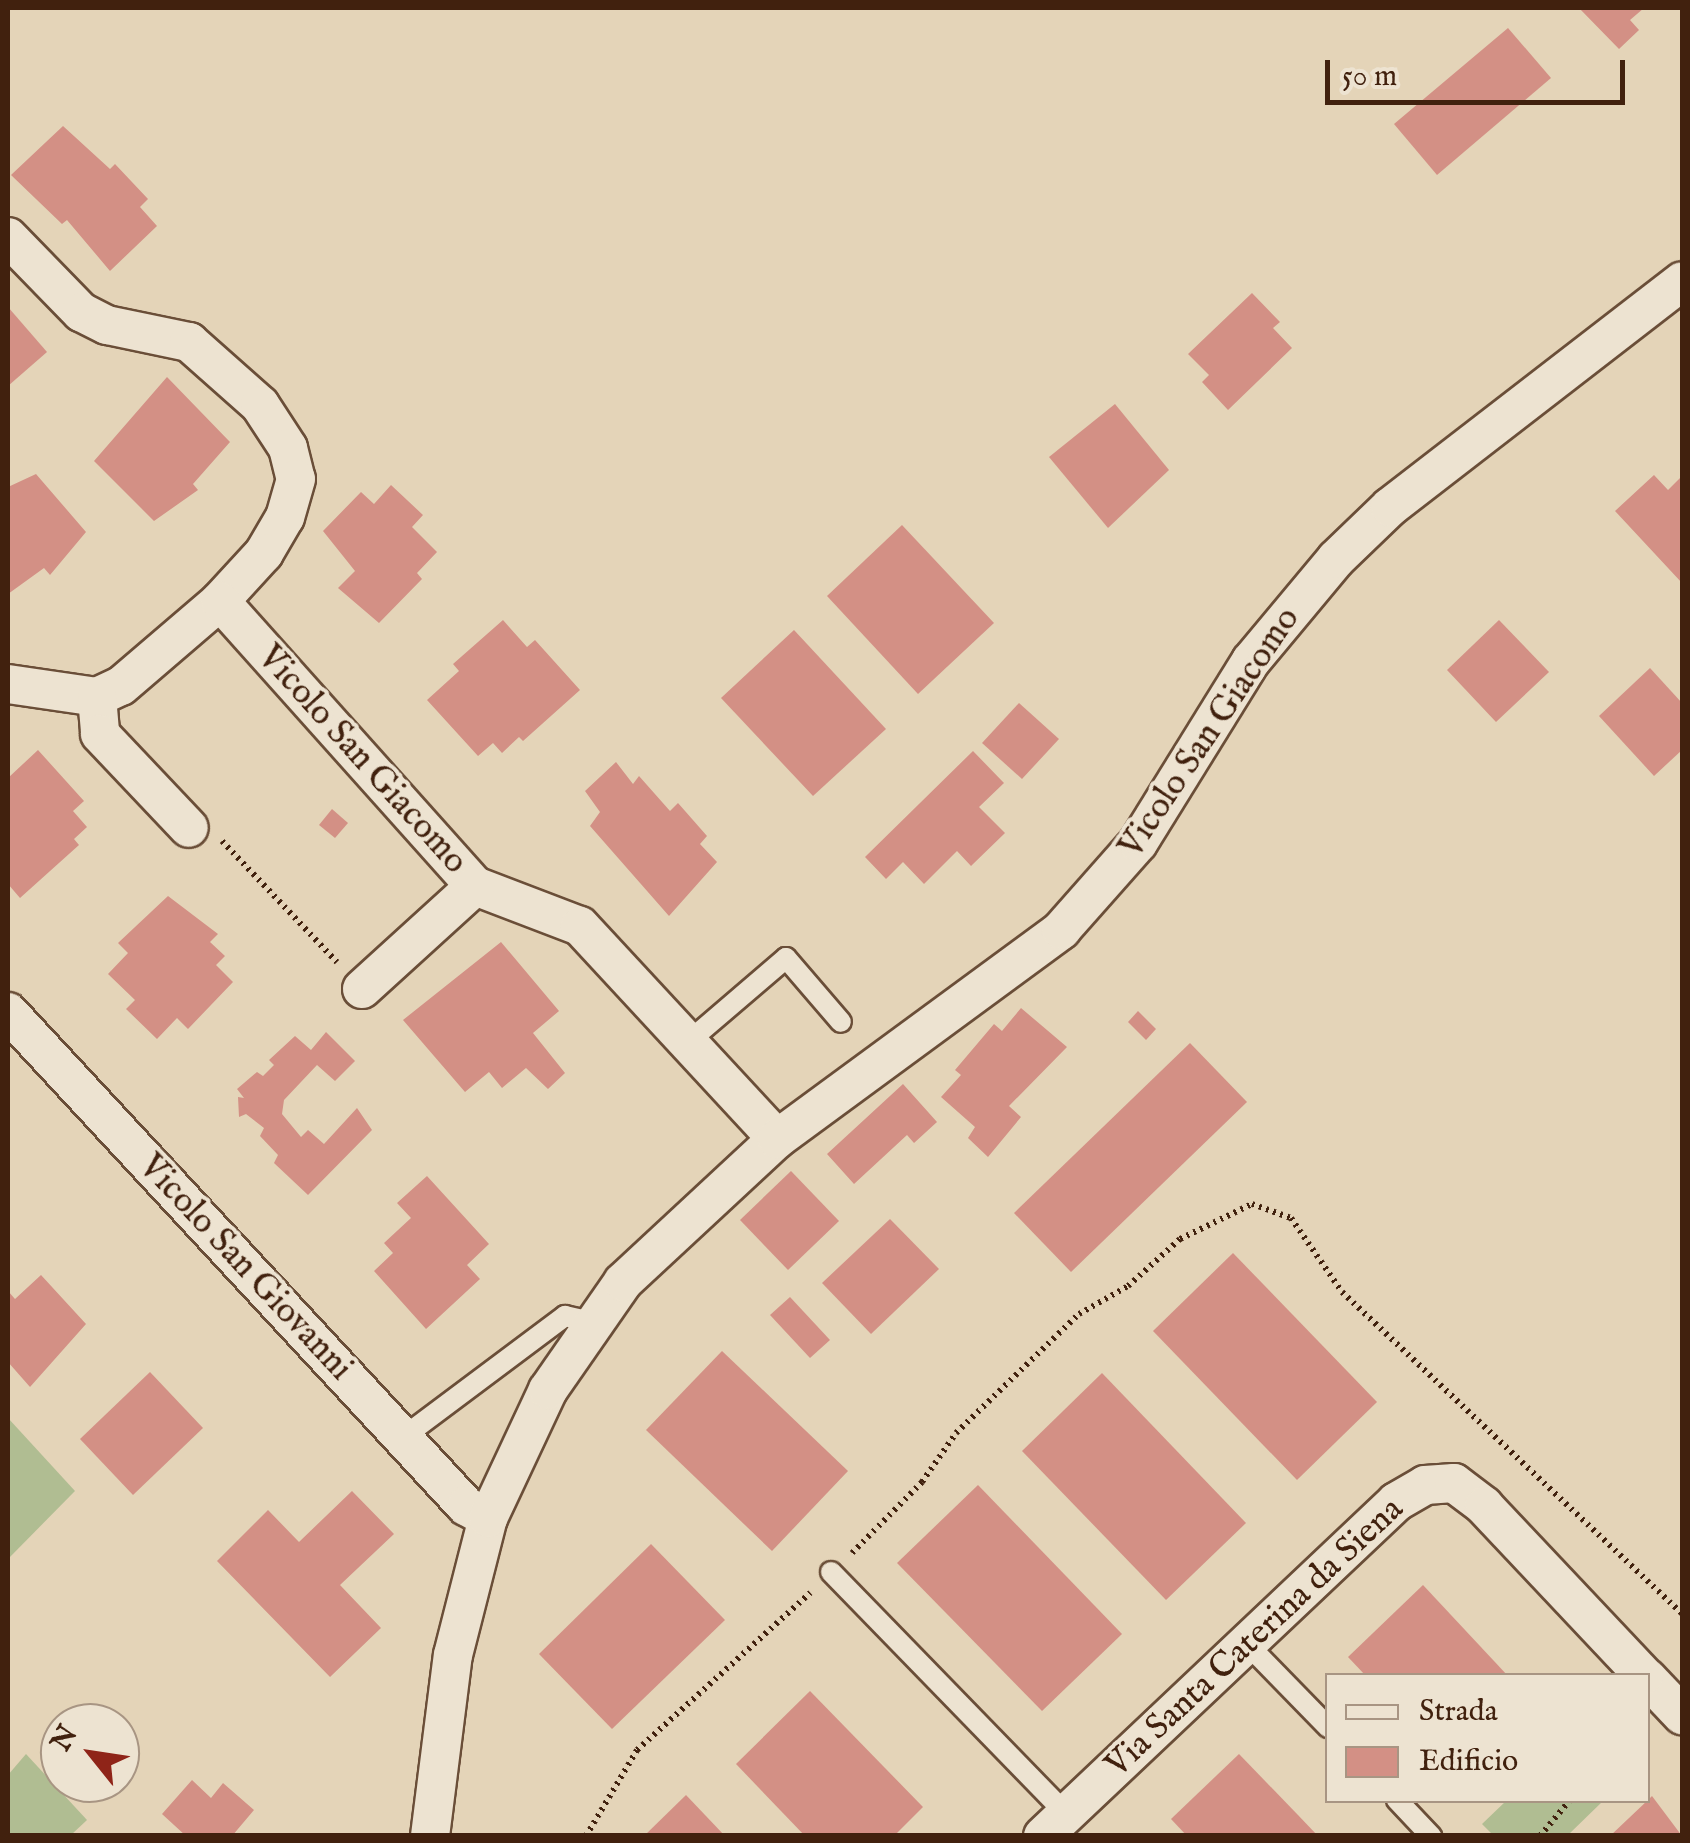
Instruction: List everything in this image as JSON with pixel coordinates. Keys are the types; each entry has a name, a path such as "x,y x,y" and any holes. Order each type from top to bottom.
{"street":[{"path":"8,236 82,312 107,325 189,342 260,405 288,448 296,479 285,517 264,553 220,602 121,686 97,697 8,684"},
{"name":"Vicolo San Giacomo","path":"430,1836 452,1656 488,1518 522,1436 591,1322 680,1223 777,1139 1062,930 1138,843 1251,661 1336,559 1390,507 1682,281"},
{"name":"Vicolo San Giacomo","path":"220,602 475,886 580,926 777,1139"},
{"path":"97,697 100,734 189,828"},
{"path":"362,988 475,886"},
{"name":"Vicolo San Giovanni","path":"8,1012 466,1506 488,1518"},
{"name":"Via Santa Caterina da Siena","path":"1054,1825 1396,1502 1425,1485 1454,1483 1484,1506 1642,1673"},
{"name":"Via Santa Caterina da Siena","path":"1650,1681 1682,1715"}],"lane":[{"path":"688,1042 786,958 841,1022"},
{"path":"402,1438 565,1316 591,1322"},
{"path":"832,1572 1054,1825"},
{"path":"1248,1645 1325,1724"},
{"path":"1401,1803 1431,1836"}],"path":[{"path":"189,828 200,818 362,988"},
{"path":"586,1836 637,1750 832,1572 922,1482 956,1433 1078,1314 1128,1286 1180,1239 1252,1204 1291,1218 1342,1292 1682,1614"},
{"path":"1540,1836 1568,1803"}],"green space":[{"path":"8,1418 75,1491 8,1559"},
{"path":"26,1754 40,1769 40,1803 71,1803 87,1820 71,1835 8,1835 8,1775"},
{"path":"1503,1803 1601,1803 1568,1835 1493,1835 1482,1824"}],"building":[{"path":"1579,8 1644,8 1630,20 1639,30 1619,49"},
{"path":"1508,28 1551,78 1437,175 1394,124"},
{"path":"63,126 110,169 115,164 148,199 140,207 157,226 110,271 67,220 62,224 11,175"},
{"path":"1252,293 1280,322 1273,328 1292,348 1228,410 1202,382 1209,375 1188,354"},
{"path":"8,307 47,352 8,386"},
{"path":"167,377 230,442 193,484 198,490 154,521 94,461"},
{"path":"1115,404 1169,470 1108,528 1049,457"},
{"path":"36,474 86,532 50,575 44,568 8,594 8,487"},
{"path":"1654,475 1668,490 1682,476 1682,583 1615,511"},
{"path":"391,485 423,515 412,527 437,552 417,573 422,579 379,623 338,588 355,571 323,531 361,492 374,504"},
{"path":"902,525 994,623 918,694 827,596"},
{"path":"503,620 527,647 535,640 580,690 523,741 519,737 502,753 493,743 478,756 427,700 459,671 453,664"},
{"path":"1499,620 1549,672 1496,722 1447,670"},
{"path":"794,630 886,729 813,796 721,698"},
{"path":"1650,668 1682,703 1682,750 1654,776 1599,716"},
{"path":"1019,703 1059,739 1022,779 982,743"},
{"path":"38,750 84,801 73,811 87,827 74,839 79,845 20,898 8,884 8,778"},
{"path":"973,751 1004,783 979,807 1005,833 971,866 957,851 924,884 903,862 886,879 865,857"},
{"path":"616,762 633,784 639,776 670,811 678,803 707,836 700,844 717,862 669,916 590,826 600,812 585,791"},
{"path":"332,809 348,823 335,838 319,825"},
{"path":"168,896 218,934 210,942 225,956 216,965 233,982 188,1029 177,1018 157,1039 126,1009 135,1000 108,974 128,953 118,943"},
{"path":"501,942 559,1011 533,1033 565,1073 548,1089 526,1068 502,1088 489,1072 465,1092 403,1020"},
{"path":"1021,1008 1067,1047 1009,1106 1021,1117 988,1157 968,1138 975,1127 941,1097 961,1075 955,1070 994,1024 1002,1031"},
{"path":"1138,1011 1156,1029 1146,1040 1128,1022"},
{"path":"326,1032 355,1061 335,1081 317,1065 284,1100 282,1114 301,1137 308,1130 324,1144 357,1108 372,1130 308,1195 274,1163 278,1155 260,1136 264,1128 246,1114 239,1117 238,1097 244,1098 237,1089 257,1072 263,1076 274,1065 269,1060 295,1036 311,1050"},
{"path":"1190,1043 1247,1102 1071,1272 1014,1213"},
{"path":"903,1084 937,1122 914,1143 907,1135 854,1184 827,1154"},
{"path":"791,1171 839,1221 788,1270 740,1220"},
{"path":"427,1176 489,1244 467,1265 480,1279 426,1329 374,1271 393,1253 384,1243 411,1218 397,1203"},
{"path":"890,1219 939,1269 871,1334 822,1283"},
{"path":"1233,1253 1377,1402 1297,1480 1153,1331"},
{"path":"41,1275 86,1324 30,1387 8,1362 8,1291 15,1299"},
{"path":"790,1297 830,1340 810,1358 770,1315"},
{"path":"722,1351 848,1471 772,1551 646,1430"},
{"path":"150,1372 203,1428 133,1495 80,1439"},
{"path":"1102,1373 1246,1523 1166,1600 1022,1451"},
{"path":"978,1485 1122,1634 1042,1711 897,1563"},
{"path":"352,1491 394,1534 340,1585 381,1628 330,1677 217,1561 268,1510 299,1542"},
{"path":"651,1544 725,1620 612,1729 539,1654"},
{"path":"1423,1585 1505,1673 1363,1673 1348,1657"},
{"path":"810,1691 923,1807 894,1836 805,1836 736,1764"},
{"path":"1239,1754 1318,1836 1187,1836 1171,1819"},
{"path":"192,1780 211,1798 223,1783 254,1810 232,1836 186,1836 162,1814"},
{"path":"686,1795 725,1836 644,1836"},
{"path":"1650,1798 1682,1836 1610,1836 1645,1803 1650,1803"}]}
